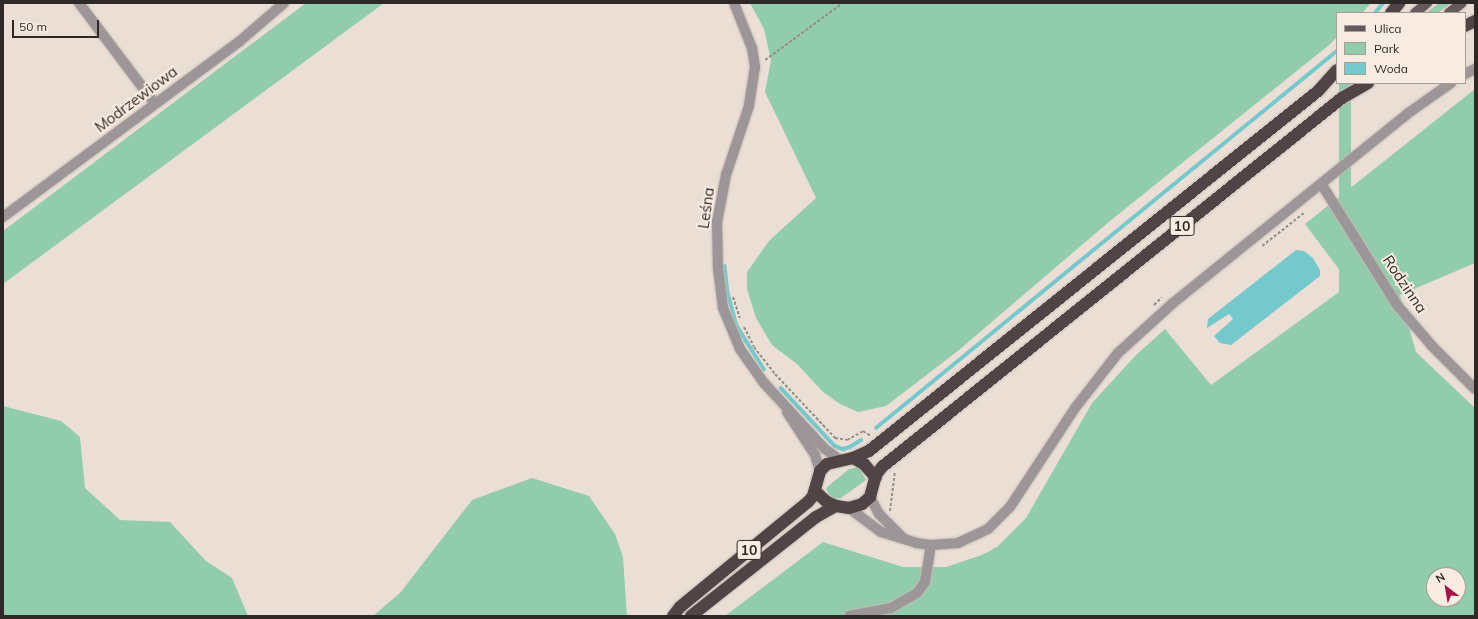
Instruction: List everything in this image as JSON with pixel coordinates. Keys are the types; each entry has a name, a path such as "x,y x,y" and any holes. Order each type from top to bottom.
{"highway":[{"path":"1392,12 1399,3"},
{"path":"1466,26 1475,21"},
{"name":"10","path":"673,616 680,607 808,502 815,491 820,471 827,464 839,459 853,458 869,451 1318,90 1336,71"},
{"name":"10","path":"870,497 876,478 882,467 1342,98 1366,84"},
{"path":"853,458 864,464 876,478"},
{"path":"815,491 827,502 836,506 849,508 862,504 870,497"},
{"name":"10","path":"691,616 816,517 836,506"}],"main road":[{"path":"1416,12 1428,3"},
{"path":"1450,12 1462,3"},
{"path":"1318,90 1336,76"},
{"path":"1342,98 1361,84"}],"street":[{"path":"78,3 155,104"},
{"name":"Modrzewiowa","path":"3,217 240,41 284,3"},
{"name":"Leśna","path":"734,3 750,41 755,67 749,106 726,175 717,222 718,268 728,326 744,355 784,406 798,432 815,455 820,471"},
{"path":"1466,74 1475,69"},
{"path":"849,508 881,532 931,545 969,540 996,522 1026,485 1075,408 1118,353 1173,303 1322,185 1407,114 1450,84"},
{"name":"Rodzinna","path":"1322,185 1397,305 1433,347 1475,389"},
{"name":"Leśna","path":"784,406 802,421 825,449 839,459"},
{"path":"870,497 879,514 903,538"},
{"path":"849,616 891,608 917,593 925,582 931,545"}],"path":[{"path":"755,67 843,3"},
{"path":"732,294 741,321 754,347 830,434 842,441 863,431 873,438"}],"green space":[{"path":"306,3 384,3 3,284 3,231"},
{"path":"750,3 1371,3 1363,12 1336,12 1336,38 1329,45 1110,221 959,350 886,406 858,412 840,404 823,392 797,364 772,345 756,318 747,289 747,272 769,241 816,198 765,92 771,60 764,29"},
{"path":"1439,3 1451,3 1439,12 1427,12"},
{"path":"1339,84 1351,84 1351,616 1339,616"},
{"path":"1475,89 1475,263 1400,295 1416,352 1475,408 1475,616 725,616 823,542 903,567 946,567 982,555 997,547 1026,518 1092,403 1136,355 1165,329 1211,385 1350,284 1305,224"},
{"path":"3,406 61,421 80,437 85,488 120,520 170,522 206,561 232,578 248,616 3,616"},
{"path":"859,467 866,480 841,498 831,499 826,488 849,469"},
{"path":"532,478 589,496 615,534 623,557 627,616 373,616 400,593 472,500"}],"water":[{"path":"1296,250 1304,251 1313,258 1320,270 1320,276 1231,345 1220,343 1214,336 1233,319 1229,314 1207,328 1208,319"}],"waterway":[{"path":"1376,12 1383,3"},
{"path":"876,428 1336,52"},
{"path":"725,266 728,293 737,326 764,369"},
{"path":"781,388 835,446 843,449 850,447 861,440"}]}
